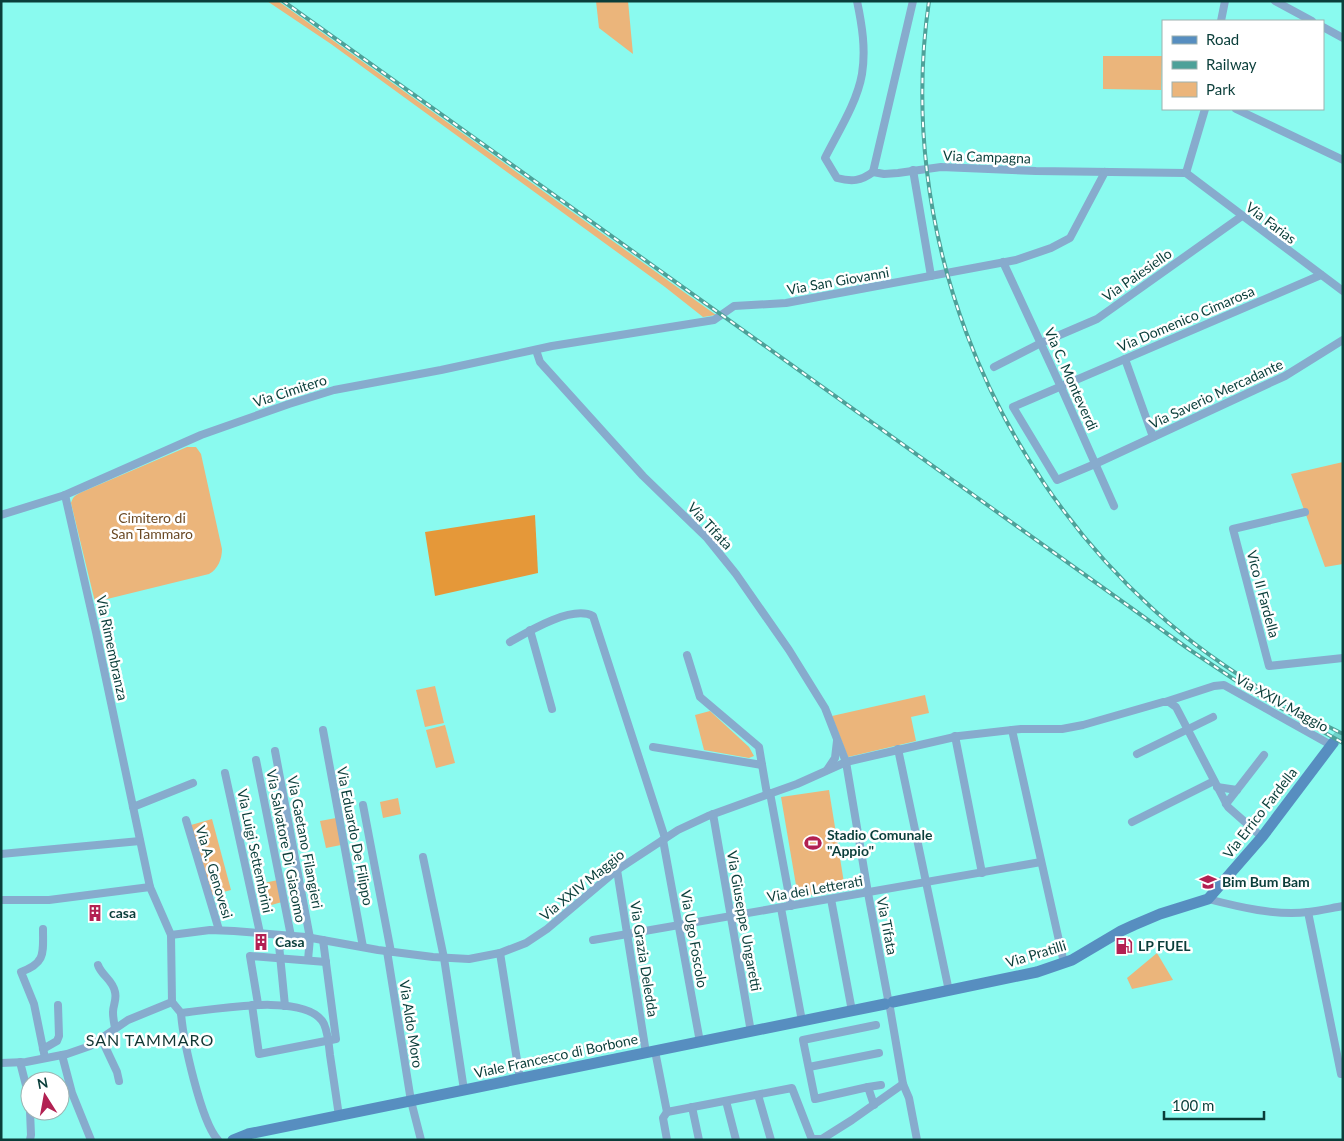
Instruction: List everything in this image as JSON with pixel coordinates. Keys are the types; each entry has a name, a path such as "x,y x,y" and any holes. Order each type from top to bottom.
{"street":[{"path":"857,1 863,30 862,73 854,98 826,158 837,178 848,181 863,179 873,172 913,1"},
{"path":"1221,20 1225,1"},
{"path":"1274,1 1310,20"},
{"path":"1324,28 1343,38"},
{"path":"1186,173 1204,110"},
{"path":"1238,110 1343,160"},
{"name":"Via Campagna","path":"873,172 884,174 941,166 1186,173"},
{"path":"913,170 931,276"},
{"name":"Via San Giovanni","path":"536,350 561,344 714,320 734,306 786,303 1003,262 1051,248 1070,238 1105,172"},
{"name":"Via Farias","path":"1186,173 1343,291"},
{"name":"Via Paiesiello","path":"994,367 1041,343 1097,319 1242,216"},
{"name":"Via C. Monteverdi","path":"1003,262 1114,506"},
{"name":"Via Domenico Cimarosa","path":"1095,464 1057,480 1013,407 1321,275"},
{"name":"Via Saverio Mercadante","path":"1095,464 1290,373 1343,340"},
{"name":"Via Cimitero","path":"1,515 65,495 201,435 325,393 370,382 441,370 536,350"},
{"name":"Via Tifata","path":"536,350 540,362 643,476 707,538 736,574 789,650 825,708 846,762 903,1084 909,1098 917,1140"},
{"path":"1125,359 1154,437"},
{"name":"Via Rimembranza","path":"65,495 150,887 171,935"},
{"name":"Vico II Fardella","path":"1305,512 1233,530 1269,666 1343,658"},
{"name":"Via Ugo Foscolo","path":"530,630 552,620 571,615 582,613 593,616 664,839 700,1042"},
{"path":"510,642 530,630 552,709"},
{"path":"688,655 700,697 759,747 791,906"},
{"name":"Via XXIV Maggio","path":"171,935 219,930 260,933 310,938 444,958 468,959 500,953 526,942 547,930 617,870 664,839 713,814 769,794 846,762 955,736 1083,725 1214,686 1224,685 1332,744"},
{"path":"1163,702 1169,702 1176,707 1228,807 1262,837"},
{"path":"1137,754 1212,717"},
{"name":"Via Eduardo De Filippo","path":"323,730 363,947"},
{"path":"1016,730 1041,862 1064,963"},
{"path":"955,736 982,873"},
{"path":"827,771 834,758 837,740"},
{"name":"Via Errico Fardella","path":"1208,899 1262,837 1332,744"},
{"path":"653,747 762,765"},
{"path":"898,749 950,991"},
{"name":"Via Gaetano Filangieri","path":"275,751 310,938 308,960"},
{"path":"1226,804 1264,755"},
{"name":"Via Salvatore Di Giacomo","path":"256,760 291,936"},
{"name":"Via Luigi Settembrini","path":"226,774 260,933"},
{"path":"133,807 193,783"},
{"path":"1132,822 1216,784 1237,790"},
{"name":"Via Aldo Moro","path":"363,805 389,951 410,1101 421,1140"},
{"name":"Via Giuseppe Ungaretti","path":"713,814 751,1032"},
{"name":"Via A. Genovesi","path":"186,820 219,930"},
{"path":"1,854 140,841"},
{"path":"423,857 444,958 464,1090"},
{"name":"Via dei Letterati","path":"593,940 1041,862"},
{"name":"Via Grazia Deledda","path":"617,870 650,1052 667,1112 663,1118 667,1140"},
{"path":"1,900 49,900 150,887"},
{"path":"831,899 852,1011"},
{"path":"1208,899 1269,910 1308,912 1343,906"},
{"name":"Via Pratilli","path":"889,1003 1037,972 1064,963 1134,925 1160,914 1208,899"},
{"path":"781,908 802,1021"},
{"path":"1308,912 1341,1074"},
{"path":"43,930 44,953 41,960 20,972 34,1004 45,1058"},
{"path":"171,935 172,1002 181,1013 182,1034 206,1119 212,1134 218,1140"},
{"path":"278,935 285,1006"},
{"path":"323,940 326,962 336,1039 260,1054 250,956 326,962"},
{"path":"500,953 520,1079"},
{"path":"98,965 99,970 113,984 116,993 113,1013 116,1028"},
{"path":"1,1063 62,1055 90,1046 128,1020 172,1002"},
{"name":"Viale Francesco di Borbone","path":"233,1140 248,1134 889,1003"},
{"path":"181,1013 255,1004 307,1010 319,1016 324,1024 328,1040 339,1116"},
{"path":"43,1049 57,1041 59,1036 58,1005"},
{"path":"876,1025 803,1040 815,1099 881,1084"},
{"path":"101,1038 117,1072 119,1081"},
{"path":"809,1067 879,1053"},
{"path":"62,1055 72,1094 91,1140"},
{"path":"20,1062 22,1071"},
{"path":"667,1112 792,1088 811,1137 817,1140 822,1139 903,1084"},
{"path":"868,1087 874,1105"},
{"path":"758,1095 771,1140"},
{"path":"726,1101 736,1140"},
{"path":"692,1107 699,1140"},
{"path":"30,1121 30,1140"}],"green space":[{"path":"267,1 278,1 716,315 703,317 665,287 331,44"},
{"path":"596,1 628,1 633,54 599,28"},
{"path":"1103,56 1162,56 1161,90 1103,89"},
{"name":"Cimitero di San Tammaro","path":"187,447 196,447 201,454 222,549 217,567 209,574 95,602 71,503 73,499 82,492"},
{"path":"1343,462 1343,564 1325,567 1291,474"},
{"path":"435,686 444,723 425,727 416,690"},
{"path":"925,695 929,713 911,717 916,741 848,757 832,716"},
{"path":"710,711 749,747 754,756 749,758 704,750 695,715"},
{"path":"445,725 455,763 436,768 426,730"},
{"name":"Stadio Comunale \"Appio\"","path":"829,790 845,889 798,897 781,797"},
{"path":"398,798 401,814 383,818 380,802"},
{"path":"336,818 341,845 326,848 320,821"},
{"path":"212,819 231,890 212,895 191,825"},
{"path":"278,880 282,902 268,906 264,883"},
{"path":"1157,953 1173,980 1132,989 1127,978"}],"shaded area":[{"path":"535,515 538,573 435,596 425,532"}],"tunnel":[{"path":"1333,743 1343,731"}],"railway":[{"path":"283,1 1190,650 1253,692 1343,743"},
{"path":"929,1 922,86 927,170 942,253 966,333 1001,410 1044,483 1095,550 1154,610 1220,663 1293,708 1343,734"}],"place":[{"name":"Stadio Comunale \"Appio\"","path":"813,843"},
{"name":"Bim Bum Bam","path":"1208,882"},
{"name":"casa","path":"95,913"},
{"name":"Casa","path":"261,942"},
{"name":"LP FUEL","path":"1124,946"}],"district":[{"name":"SAN TAMMARO","path":"150,1040"}]}
